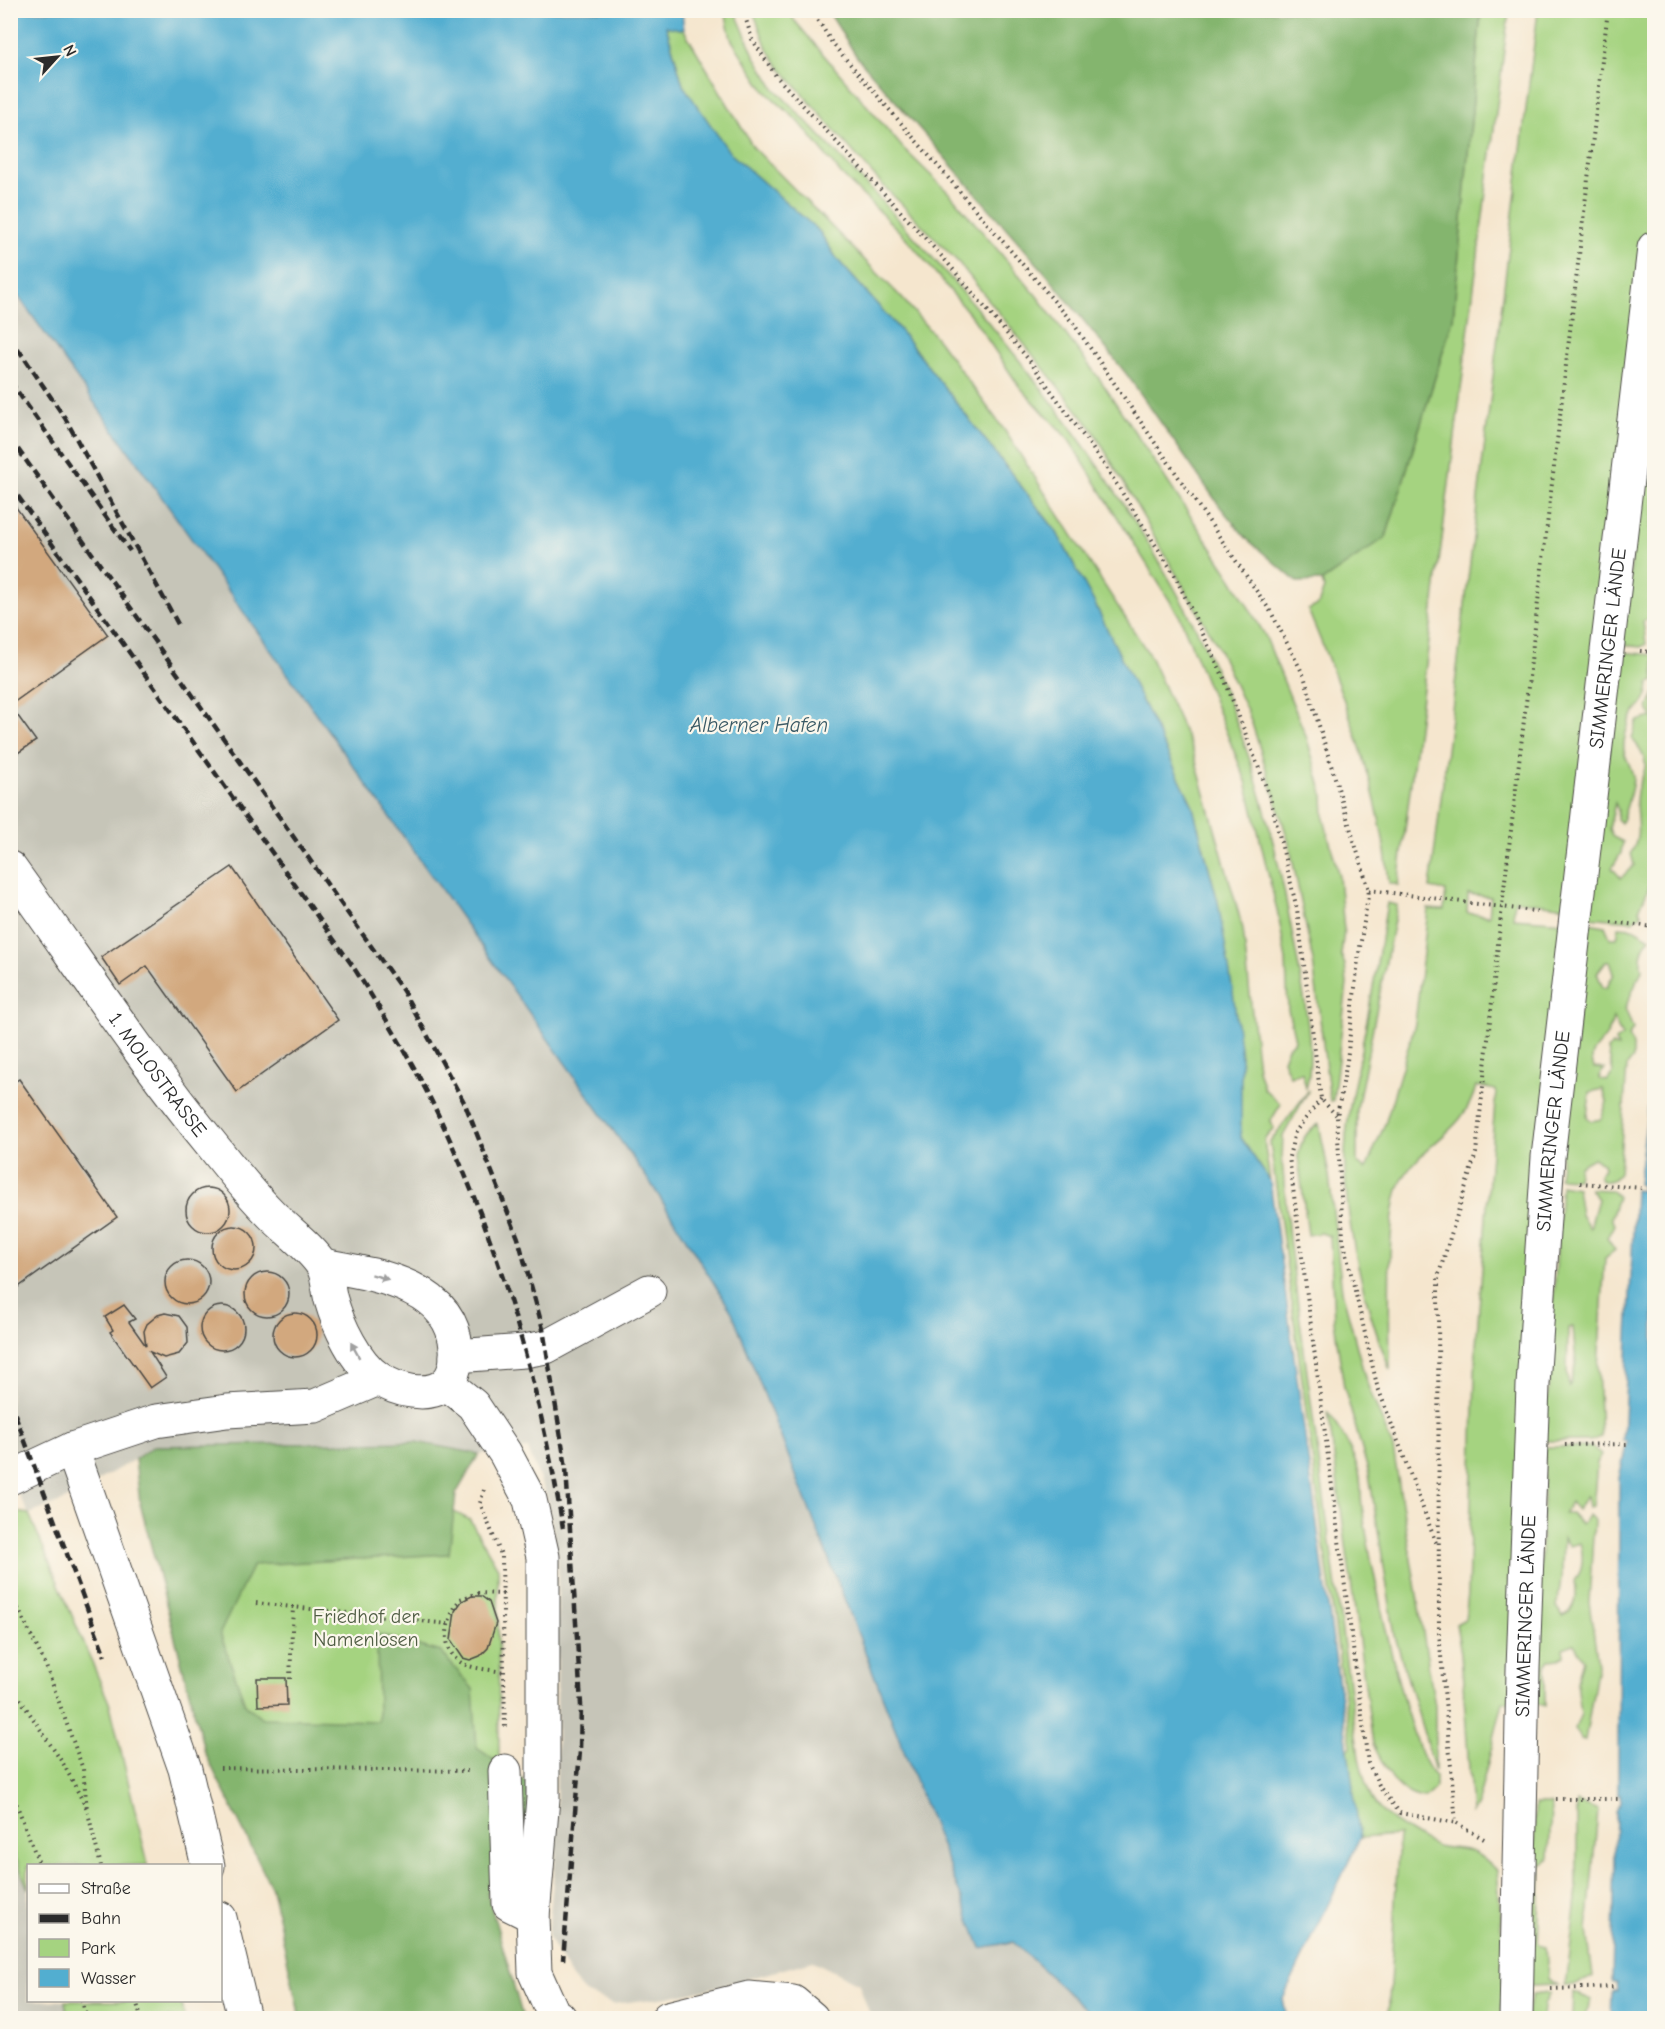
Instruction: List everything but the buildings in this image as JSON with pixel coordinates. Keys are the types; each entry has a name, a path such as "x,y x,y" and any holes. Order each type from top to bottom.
{"street":[{"name":"SIMMERINGER LÄNDE","path":"1516,2019 1533,1385 1548,1157 1654,248"},
{"name":"1. MOLOSTRASSE","path":"10,868 180,1105 262,1205 322,1265"},
{"path":"560,2019 554,2015 536,1973 533,1916 543,1798 543,1557 530,1500 505,1453 451,1370 456,1342 446,1318 424,1295 403,1284 371,1274 322,1265 332,1304 361,1361 378,1379 408,1391 426,1392 451,1370 546,1347 649,1291"},
{"path":"10,1478 72,1449 156,1421 227,1411 315,1406 378,1379"},
{"path":"72,1449 185,1768 208,1864"},
{"path":"506,1771 509,1904 533,1916"},
{"path":"222,1926 244,2019"},
{"path":"668,2019 750,1998 793,2002 812,2019"}],"path":[{"path":"743,10 752,39 776,76 946,261 1029,360 1105,466 1174,573 1224,678 1270,797 1297,909 1321,1099 1337,1116"},
{"path":"812,10 832,43 1073,323 1271,612 1304,676 1369,890 1358,960 1347,1061 1337,1116 1342,1239 1377,1385 1438,1547"},
{"path":"1456,1823 1439,1633 1438,1277 1476,1153 1502,906 1608,10"},
{"path":"1369,890 1548,913"},
{"path":"1610,922 1654,927"},
{"path":"1321,1099 1295,1132 1289,1157 1368,1763 1381,1789 1400,1813 1456,1823 1519,1860"},
{"path":"1571,1183 1642,1188"},
{"path":"1556,1444 1627,1444"},
{"path":"210,1768 506,1771 502,1557 480,1503 484,1489"},
{"path":"10,1592 46,1666 83,1769 87,1809 101,1864"},
{"path":"503,1594 479,1593 460,1599 447,1624 447,1641 454,1658 466,1665 504,1672"},
{"path":"256,1603 447,1624"},
{"path":"290,1679 293,1606"},
{"path":"10,1684 64,1765 87,1809"},
{"path":"10,1787 39,1864"},
{"path":"1545,1800 1621,1799"},
{"path":"1541,1990 1616,1987"},
{"path":"82,2002 86,2019"},
{"path":"136,2002 141,2019"}],"shaded area":[{"path":"10,286 652,1185 732,1312 981,1948 1012,1942 1095,2018 871,2018 859,1984 813,1961 721,1986 668,1997 613,2004 585,1993 572,1978 548,1937 556,1851 558,1565 549,1503 528,1449 479,1454 416,1442 143,1452 135,1459 61,1502 29,1514 10,1479"},
{"path":"10,1845 27,1887 27,2002 65,2002 68,2018 11,2018"}],"green space":[{"path":"725,11 735,11 754,55 774,88 890,210 946,273 1053,403 1102,471 1147,542 1189,615 1208,653 1239,730 1265,810 1275,850 1299,968 1309,1034 1309,1073 1306,1088 1302,1072 1290,1076 1283,1060 1288,1047 1295,1040 1288,1010 1286,961 1279,919 1246,781 1180,617 1069,440 1019,386 973,318 907,239 841,174 800,123 765,91 731,39"},
{"path":"753,11 790,11 794,20 903,148 951,195 1036,295 1101,381 1232,579 1265,635 1307,739 1323,794 1324,819 1339,877 1344,930 1341,955 1345,965 1347,984 1333,1101 1330,1101 1313,961 1289,843 1251,720 1216,643 1093,430 959,263 876,178 781,69 767,48"},
{"path":"828,11 1481,11 1453,319 1386,537 1322,581 1297,582 1247,539 1221,508 1128,376 1048,276 857,57"},
{"path":"1481,11 1509,11 1398,885 1389,883 1378,813 1359,744 1348,710 1308,610 1318,605 1324,588 1322,581 1386,537 1453,319"},
{"path":"1538,11 1654,11 1654,184 1569,903 1565,907 1515,900 1513,918 1564,922 1510,1702 1503,1702 1478,1802 1472,1813 1461,1653 1456,1624 1465,1619 1468,1594 1476,1346 1496,1090 1476,1086 1463,1115 1420,1157 1401,1182 1396,1198 1390,1245 1390,1370 1371,1317 1356,1256 1350,1225 1345,1165 1349,1110 1372,995 1387,903 1397,905 1357,1109 1357,1163 1366,1169 1386,1121 1415,1024 1428,909 1444,910 1446,891 1430,888","holes":["1468,894 1491,897 1489,916 1467,913"]},
{"path":"666,25 684,30 753,147 901,297 939,341 1005,431 1150,656 1193,751 1243,929 1258,1069 1264,1089 1281,1104 1270,1122 1274,1128 1264,1140 1270,1181 1241,1139 1218,902 1192,804 1094,602 1056,531 899,329 837,259 819,231 730,154 711,133 683,85"},
{"path":"1654,382 1654,520 1651,523 1653,549 1649,561 1654,562 1654,623 1649,619 1643,621 1646,644 1641,647 1621,645"},
{"path":"1621,652 1654,655 1654,681 1649,683 1644,702 1631,718 1624,741 1624,751 1633,775 1630,795 1621,823 1617,819 1618,810 1615,803 1609,829 1613,837 1623,842 1621,853 1612,868 1621,878 1634,865 1631,853 1638,830 1636,800 1645,768 1642,753 1632,739 1637,721 1652,717 1648,708 1654,693 1654,845 1650,885 1639,910 1642,914 1632,921 1588,917"},
{"path":"1589,923 1605,926 1610,938 1617,938 1619,927 1633,928 1650,938 1642,953 1642,970 1625,1008 1633,1029 1628,1037 1633,1045 1633,1058 1627,1066 1619,1173 1612,1180 1602,1181 1599,1176 1604,1168 1603,1163 1593,1158 1579,1166 1577,1179 1559,1178","holes":["1606,961 1610,961 1614,974 1607,987 1603,988 1597,973","1613,1018 1622,1036 1615,1041 1618,1048 1612,1045 1608,1050 1613,1073 1607,1081 1600,1079 1600,1074 1605,1069 1594,1068 1592,1057 1611,1027","1603,1089 1607,1102 1601,1119 1592,1121 1587,1117 1590,1092"]},
{"path":"1309,1090 1283,1136 1282,1159 1289,1239 1359,1758 1370,1795 1388,1817 1433,1845 1463,1849 1474,1853 1497,1871 1504,1952 1502,2018 1388,2018 1399,1835 1360,1838 1346,1753 1351,1746 1270,1142"},
{"path":"1319,1124 1329,1175 1342,1291 1366,1381 1393,1448 1435,1706 1435,1771 1395,1636 1369,1474 1344,1387 1334,1321 1330,1236 1321,1233 1308,1235 1298,1156 1305,1137"},
{"path":"1561,1185 1577,1188 1581,1215 1590,1228 1598,1199 1590,1189 1611,1190 1618,1197 1611,1218 1614,1225 1607,1238 1615,1250 1605,1258 1598,1367 1601,1437 1590,1441 1545,1441","holes":["1573,1327 1576,1364 1569,1388 1568,1328"]},
{"path":"1328,1412 1346,1441 1359,1472 1367,1535 1402,1696 1425,1762 1435,1776 1435,1788 1425,1798 1406,1792 1399,1786 1387,1771 1373,1744"},
{"path":"416,1442 479,1454 456,1494 449,1554 253,1565 220,1633 245,1704 262,1718 378,1721 377,1634 441,1652 473,1689 477,1748 526,1782 531,1826 518,1866 487,1892 523,2018 300,2018 272,1889 205,1753 140,1503 135,1459 154,1446"},
{"path":"1545,1447 1592,1447 1601,1454 1597,1463 1593,1507 1589,1508 1587,1495 1577,1510 1571,1502 1564,1514 1571,1513 1581,1524 1589,1515 1594,1520 1589,1602 1598,1665 1585,1740 1581,1739 1575,1729 1581,1714 1577,1682 1583,1659 1574,1644 1563,1648 1564,1656 1550,1660 1545,1666 1545,1706 1535,1703","holes":["1563,1538 1569,1546 1580,1543 1582,1562 1575,1581 1574,1606 1562,1616 1557,1608 1562,1571"]},
{"name":"Friedhof der Namenlosen","path":"421,1495 470,1520 498,1568 499,1764 205,1753 140,1503"},
{"path":"10,1511 29,1514 110,1705 148,1864 27,1864 27,1886 11,1845"},
{"path":"1577,1802 1598,1810 1587,1930 1593,1977 1576,1985 1564,1985 1567,1979 1577,1889"},
{"path":"1535,1804 1551,1804 1549,1860 1541,1865 1538,1944 1546,1946 1548,1979 1558,1985 1530,1986"},
{"path":"1573,1992 1592,2000 1583,2018 1572,2018"},
{"path":"1550,1993 1544,2005 1543,2018 1525,2018 1532,1995"},
{"path":"65,2002 181,2002 185,2018 68,2018"}],"water":[{"name":"Alberner Hafen","path":"10,11 682,11 684,30 666,26 683,85 730,153 819,231 837,259 899,329 1056,531 1094,602 1192,804 1218,902 1233,992 1241,1056 1241,1138 1270,1181 1360,1838 1283,1999 1287,2018 1095,2018 1013,1942 981,1948 732,1312 652,1185 11,286"},
{"path":"1654,1062 1654,2018 1612,2018 1613,1992 1617,1992 1616,1983 1612,1983 1616,1811 1621,1802 1621,1795 1618,1795 1619,1478 1627,1441 1623,1441 1635,1190 1641,1191 1641,1185 1638,1184"}],"railway":[{"path":"10,337 65,418 179,626"},
{"path":"10,381 130,551"},
{"path":"10,438 403,991 465,1104 518,1238 543,1329 566,1468 577,1638 581,1705 580,1751 563,1960"},
{"path":"10,485 352,965 392,1028 419,1077 452,1145 474,1198 512,1306 541,1416 563,1528"},
{"path":"10,1401 105,1656"}]}
